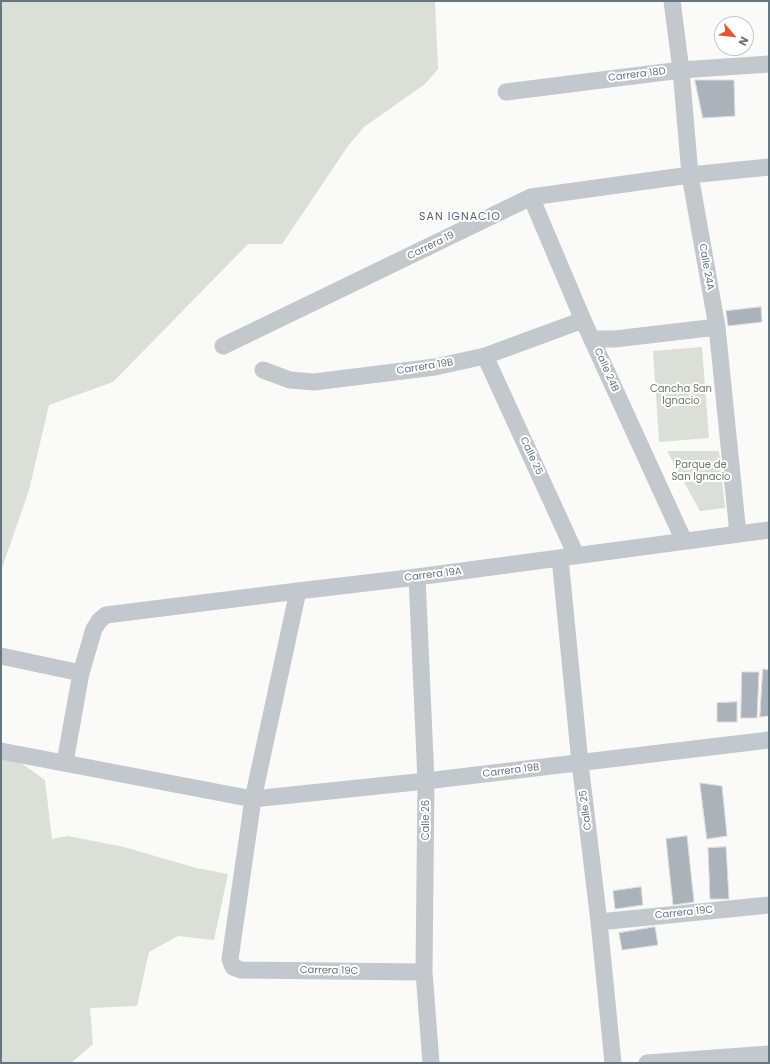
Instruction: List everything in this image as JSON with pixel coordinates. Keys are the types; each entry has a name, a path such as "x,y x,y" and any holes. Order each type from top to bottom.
{"street":[{"name":"Calle 24A","path":"672,1 681,70 690,175 717,327 738,534"},
{"name":"Carrera 18D","path":"506,92 681,70 769,64"},
{"name":"Carrera 19","path":"223,346 531,197 690,175 769,167"},
{"name":"Calle 24B","path":"531,197 583,320 684,541"},
{"name":"Carrera 19B","path":"263,370 290,380 314,382 434,367 485,356 583,320"},
{"path":"592,339 615,339 717,327"},
{"name":"Calle 25","path":"485,356 568,556 580,763 599,922 613,1063"},
{"name":"Carrera 19A","path":"81,673 94,629 99,621 106,615 417,577 769,530"},
{"name":"Calle 26","path":"417,577 426,781 424,972 430,1063"},
{"path":"254,799 298,591"},
{"path":"1,656 81,673 65,762"},
{"name":"Carrera 19B","path":"1,751 254,799 426,781 769,740"},
{"name":"Carrera 19C","path":"254,799 230,959 233,967 241,970 424,972"},
{"name":"Carrera 19C","path":"599,922 769,905"},
{"path":"647,1063 769,1054"}],"green space":[{"path":"1,1 435,1 438,69 425,84 364,127 348,146 282,244 248,244 113,382 49,405 29,490 1,571"},
{"name":"Cancha San Ignacio","path":"702,347 709,438 659,442 653,351"},
{"name":"Parque de San Ignacio","path":"667,451 719,451 725,508 700,511"},
{"path":"1,756 14,758 45,780 52,839 68,836 124,847 196,868 228,874 214,940 178,936 149,952 137,1006 90,1008 93,1044 71,1063 1,1063"}],"building":[{"path":"695,80 734,80 735,116 703,118"},
{"path":"761,307 762,322 728,326 726,311"},
{"path":"763,669 769,670 769,716 760,717"},
{"path":"742,672 759,672 757,718 741,718"},
{"path":"737,702 737,722 717,722 717,703"},
{"path":"700,783 722,786 727,836 707,839"},
{"path":"687,836 694,902 673,905 666,839"},
{"path":"726,847 729,899 710,899 708,848"},
{"path":"641,887 643,905 615,909 613,891"},
{"path":"655,927 658,945 622,950 619,933"}],"district":[{"name":"SAN IGNACIO","path":"460,217"}]}
